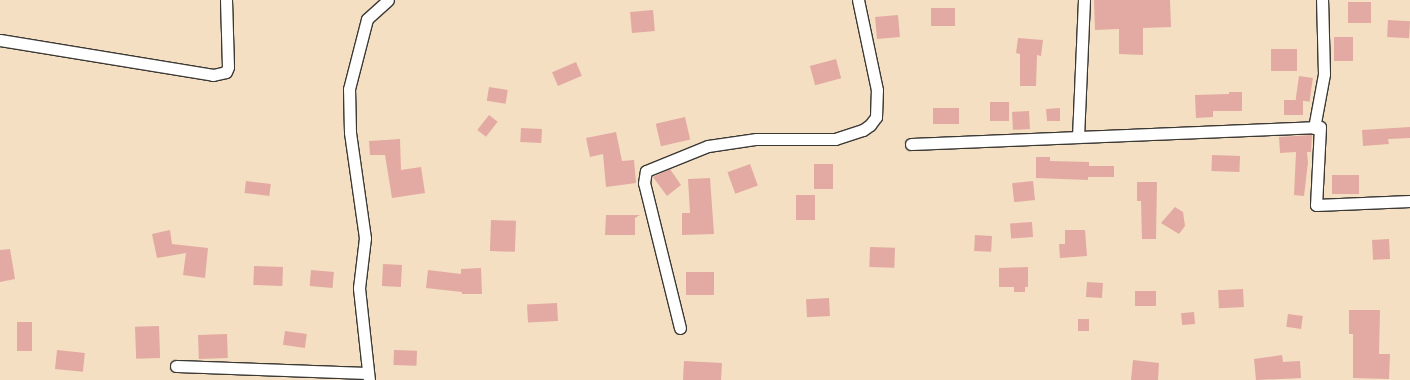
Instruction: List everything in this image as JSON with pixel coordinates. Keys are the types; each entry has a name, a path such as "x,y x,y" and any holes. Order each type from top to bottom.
{"street":[{"path":"0,40 213,75 226,72 228,67 226,0"},
{"path":"176,366 368,376 360,288 365,238 350,132 348,89 367,19 388,0"},
{"path":"680,328 644,183 646,171 708,146 756,139 835,139 863,130 870,125 876,117 877,90 858,0"},
{"path":"1078,137 1084,0"},
{"path":"1314,128 1324,74 1322,0"},
{"path":"911,144 1320,127 1316,205 1410,201"}],"building":[{"path":"1094,0 1170,0 1171,27 1143,28 1143,55 1119,54 1119,29 1095,30"},
{"path":"1348,2 1371,2 1371,23 1348,23"},
{"path":"931,8 955,8 955,26 931,26"},
{"path":"653,10 655,31 632,33 630,12"},
{"path":"898,15 900,37 877,39 875,17"},
{"path":"1388,20 1410,21 1409,38 1387,37"},
{"path":"1334,37 1353,37 1353,61 1334,61"},
{"path":"1018,38 1043,40 1041,56 1037,55 1036,86 1020,86 1020,54 1016,53"},
{"path":"1271,49 1297,49 1297,71 1271,71"},
{"path":"836,59 841,78 815,85 810,66"},
{"path":"576,62 582,76 558,86 552,72"},
{"path":"1299,76 1313,78 1310,102 1296,100"},
{"path":"489,87 508,90 506,104 487,101"},
{"path":"1229,92 1242,92 1242,111 1213,111 1213,117 1196,118 1195,95 1229,94"},
{"path":"1284,100 1303,100 1303,115 1284,115"},
{"path":"990,102 1009,102 1009,121 990,121"},
{"path":"933,108 959,108 959,124 933,124"},
{"path":"1060,108 1060,121 1047,121 1046,109"},
{"path":"1029,111 1030,129 1013,130 1012,112"},
{"path":"489,115 498,122 486,137 477,130"},
{"path":"685,117 690,139 661,146 656,124"},
{"path":"1410,127 1410,138 1388,139 1389,144 1363,146 1362,130"},
{"path":"521,128 542,129 541,143 520,142"},
{"path":"616,132 622,161 634,160 636,183 606,187 603,154 590,157 586,138"},
{"path":"1312,135 1311,152 1307,152 1308,162 1304,196 1294,195 1296,152 1280,153 1279,137"},
{"path":"400,139 401,170 421,167 425,193 392,198 385,155 370,155 369,141"},
{"path":"1212,155 1240,156 1239,172 1211,171"},
{"path":"1036,157 1050,157 1050,161 1089,162 1089,166 1114,166 1114,177 1088,177 1088,180 1036,178"},
{"path":"750,164 758,186 735,194 727,172"},
{"path":"814,164 833,164 833,189 814,189"},
{"path":"670,169 681,185 667,196 653,177"},
{"path":"1332,175 1359,175 1359,194 1332,194"},
{"path":"710,178 714,234 682,235 682,213 690,213 688,179"},
{"path":"246,181 271,184 269,196 245,193"},
{"path":"1033,181 1035,200 1014,202 1012,183"},
{"path":"1137,182 1157,182 1156,239 1142,239 1141,201 1137,201"},
{"path":"796,195 815,195 815,220 796,220"},
{"path":"1175,207 1183,212 1185,226 1179,234 1161,223"},
{"path":"606,215 640,215 635,218 635,235 605,235"},
{"path":"491,220 516,221 515,252 490,251"},
{"path":"1032,222 1033,237 1011,238 1010,224"},
{"path":"170,230 172,244 208,248 205,278 183,275 186,253 157,258 152,234"},
{"path":"1065,230 1085,230 1087,256 1060,258 1059,244 1065,244"},
{"path":"975,235 992,236 991,252 974,251"},
{"path":"1389,239 1390,259 1373,260 1372,240"},
{"path":"870,247 895,248 894,268 869,267"},
{"path":"10,249 15,279 0,282 0,250"},
{"path":"383,264 402,265 401,287 382,286"},
{"path":"254,266 283,267 282,286 253,285"},
{"path":"1028,267 1028,287 1025,287 1025,292 1014,292 1014,287 999,287 999,268"},
{"path":"481,268 482,294 462,294 462,292 426,288 428,270 461,274 461,269"},
{"path":"311,270 334,272 333,288 310,286"},
{"path":"686,272 714,272 714,295 686,295"},
{"path":"1087,282 1103,283 1102,298 1086,297"},
{"path":"1243,289 1244,307 1219,308 1218,290"},
{"path":"1135,291 1156,291 1156,306 1135,306"},
{"path":"829,298 830,316 807,317 806,299"},
{"path":"557,303 558,321 528,323 527,305"},
{"path":"1349,310 1380,310 1379,354 1390,354 1389,379 1353,378 1353,334 1349,334"},
{"path":"1194,312 1195,324 1182,325 1181,313"},
{"path":"1288,314 1303,316 1301,329 1286,327"},
{"path":"1078,319 1089,319 1089,331 1078,331"},
{"path":"17,322 32,322 32,351 17,351"},
{"path":"159,326 160,358 136,359 135,327"},
{"path":"285,331 307,334 305,348 283,345"},
{"path":"227,334 228,358 199,359 198,335"},
{"path":"57,350 85,353 83,372 55,369"},
{"path":"394,350 417,351 416,366 393,365"},
{"path":"1282,355 1283,362 1300,361 1301,378 1256,380 1254,359"},
{"path":"1133,360 1159,363 1158,380 1131,380"},
{"path":"684,361 722,363 721,380 683,380"}]}
